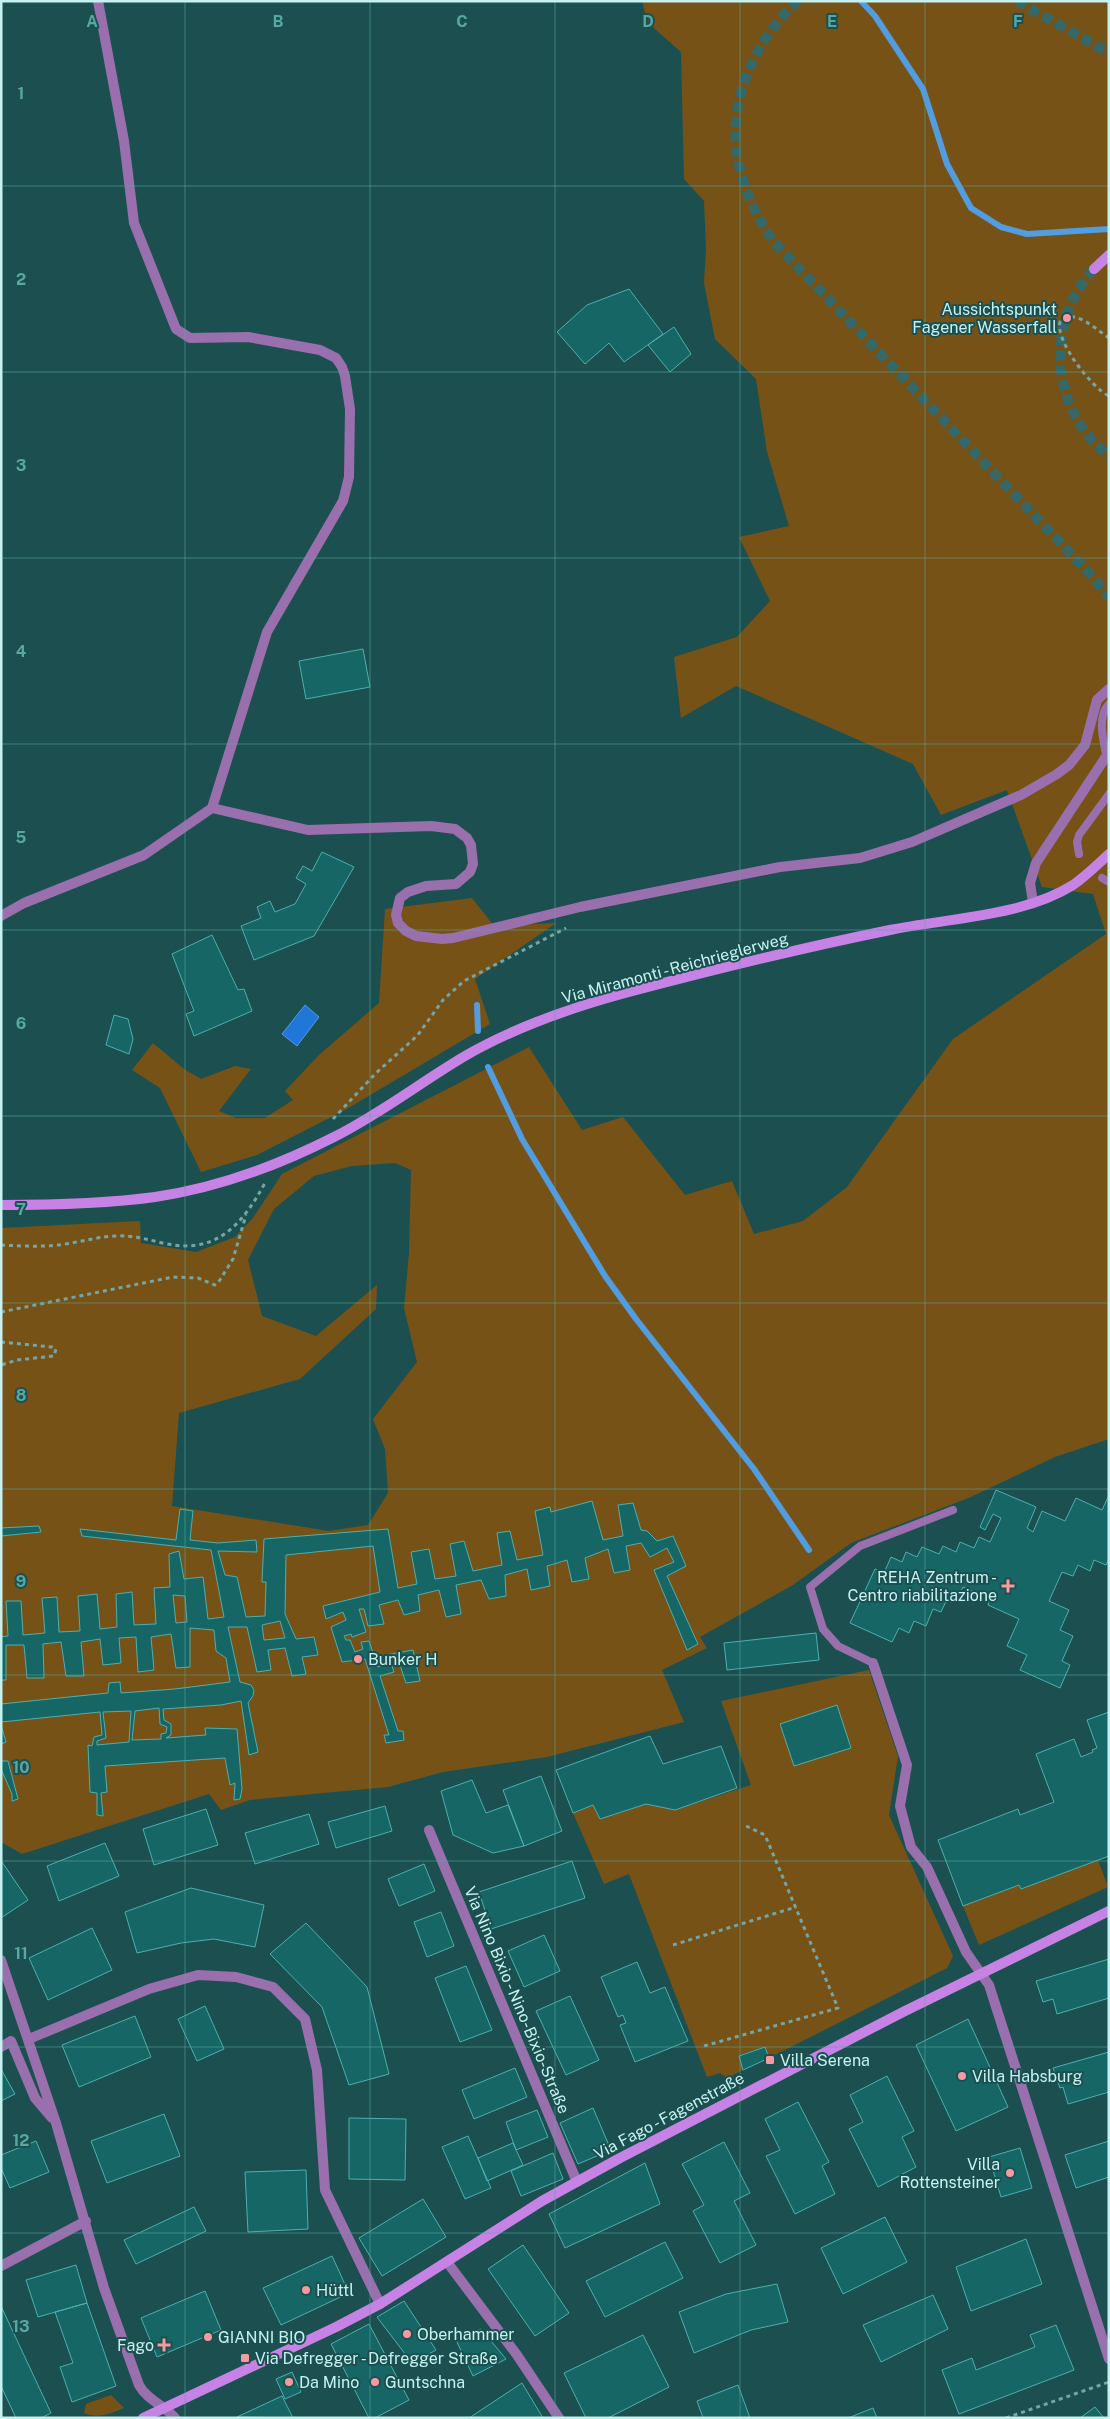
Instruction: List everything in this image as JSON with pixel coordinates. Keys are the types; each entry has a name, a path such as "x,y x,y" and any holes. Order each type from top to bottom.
{"main road":[{"path":"1094,268 1109,256"},
{"name":"Via Miramonti - Reichrieglerweg","path":"1,1205 65,1205 155,1197 203,1187 294,1155 336,1136 468,1055 526,1026 566,1011 710,972 890,930 1004,910 1033,902 1050,897 1071,886 1109,854"},
{"name":"Via Fago - Fagenstraße","path":"142,2418 336,2327 380,2304 542,2201 576,2182 879,2024 1109,1911"}],"street":[{"path":"1,916 24,903 144,855 212,808 267,632 343,501 349,463 350,409 347,384 342,367 336,358 320,350 248,337 190,338 176,329 135,228 124,142 98,1"},
{"path":"212,808 308,830 439,826 461,832 467,838 474,856 470,872 464,880 445,886 416,888 400,898 397,905 398,923 406,931 416,936 442,940 461,937 580,907 780,867 860,858 936,833 1021,794 1057,774 1069,764 1085,745 1097,700 1109,689"},
{"path":"1033,902 1030,883 1036,863 1107,753"},
{"path":"873,1663 907,1765 900,1806 911,1847 927,1868 966,1952 982,1974 993,1998 1109,2359"},
{"name":"Via Nino Bixio - Nino-Bixio-Straße","path":"430,1830 576,2182"},
{"path":"1,1960 56,2123 104,2288 139,2385 144,2395 166,2408 175,2418"},
{"path":"29,2039 149,1989 198,1975 236,1977 273,1987 306,2019 317,2070 324,2190 380,2304"},
{"path":"1,2047 11,2041 35,2098 56,2123"},
{"path":"1,2266 86,2221"},
{"path":"447,2262 517,2355 559,2418"}],"lane":[{"path":"1107,753 1102,717 1104,710 1109,704"},
{"path":"1079,854 1077,842 1079,835 1109,794"},
{"path":"873,1663 838,1646 823,1629 810,1588 860,1546 952,1510"}],"path":[{"path":"1109,338 1086,322 1074,317 1067,317 1060,322 1059,332 1065,345 1094,386 1109,396"},
{"path":"334,1117 376,1072 417,1036 443,1000 464,981 566,928 576,920 580,907"},
{"path":"1,1312 173,1277 198,1278 218,1284 233,1259 246,1215 266,1180"},
{"path":"1,1245 26,1247 59,1245 94,1237 136,1236 169,1244 193,1246 224,1236 246,1215"},
{"path":"1,1342 50,1346 56,1349 56,1353 54,1356 17,1360 1,1365"},
{"path":"704,2046 838,2008 766,1835 744,1825"},
{"path":"673,1945 796,1907"},
{"path":"1006,2418 1109,2382"}],"shaded area":[{"path":"642,1 1109,1 1109,1439 1055,1457 971,1497 851,1543 793,1585 700,1637 707,1648 662,1670 684,1722 547,1757 443,1772 388,1787 250,1800 221,1810 209,1794 22,1854 1,1842 1,1228 140,1221 141,1243 196,1252 235,1237 253,1218 282,1174 529,1047 582,1130 623,1117 685,1195 732,1181 754,1234 803,1221 847,1187 953,1039 1106,934 1093,894 1042,887 1007,790 941,815 913,764 736,686 681,718 674,657 737,637 770,601 739,537 789,526 767,452 756,379 715,339 704,283 706,249 704,201 684,179 681,52 647,22","holes":["395,1163 411,1170 409,1253 404,1308 417,1362 373,1419 385,1449 388,1493 368,1525 329,1531 172,1506 179,1413 300,1379 376,1309 377,1285 316,1336 262,1316 248,1260 274,1209 314,1176 352,1166"]},
{"path":"472,898 494,926 556,923 475,979 490,1024 345,1110 257,1155 201,1172 160,1088 132,1070 153,1043 184,1069 201,1079 235,1066 251,1069 219,1111 236,1118 265,1118 293,1100 285,1091 319,1055 379,1003 385,909"},
{"path":"869,1670 898,1756 889,1815 953,1956 947,1968 769,2058 765,2047 739,2055 743,2070 727,2078 720,2073 707,2077 629,1874 604,1884 573,1813 593,1805 600,1819 646,1804 675,1810 751,1785 721,1701"},
{"path":"1098,1860 1108,1887 979,1945 963,1906 1019,1885 1021,1889"},
{"path":"111,2395 124,2408 99,2416 84,2413 86,2404"}],"water":[{"path":"305,1005 319,1017 297,1046 282,1034"}],"building":[{"path":"629,289 663,334 624,362 609,343 585,364 557,332 587,305"},
{"path":"674,327 691,354 670,372 648,345"},
{"path":"363,649 370,687 306,699 299,661"},
{"path":"322,852 354,867 314,936 254,960 241,926 261,918 257,907 270,901 275,912 295,904 306,884 296,878 303,866 312,871"},
{"path":"212,935 238,990 244,989 252,1011 194,1036 186,1014 194,1011 172,954"},
{"path":"114,1015 128,1019 133,1039 129,1054 106,1045"},
{"path":"996,1490 1036,1507 1027,1528 1033,1532 1042,1511 1065,1521 1076,1498 1102,1510 1109,1495 1109,1559 1106,1565 1094,1560 1090,1571 1078,1565 1073,1576 1062,1572 1049,1601 1069,1610 1060,1630 1073,1636 1062,1661 1070,1665 1060,1688 1020,1670 1027,1655 1007,1646 1019,1619 988,1605 990,1599 963,1587 956,1601 948,1597 941,1612 933,1609 926,1626 914,1621 909,1633 899,1628 892,1642 850,1623 875,1569 884,1573 891,1557 902,1562 906,1552 917,1557 922,1547 939,1554 943,1546 956,1552 960,1542 974,1548 979,1537 990,1542 1001,1518 993,1514 985,1530 980,1527"},
{"name":"Bunker H","path":"592,1501 603,1540 623,1536 618,1505 633,1503 641,1530 647,1531 657,1541 673,1536 686,1566 667,1576 698,1644 687,1650 654,1570 674,1562 667,1548 650,1557 641,1543 626,1546 630,1570 614,1573 608,1549 585,1558 589,1579 572,1582 567,1560 547,1566 550,1586 531,1590 527,1569 505,1575 506,1596 489,1599 481,1580 456,1585 461,1614 446,1617 439,1590 418,1595 420,1611 404,1615 398,1600 379,1605 384,1624 368,1626 364,1609 359,1609 366,1632 352,1637 351,1634 344,1636 346,1640 350,1640 355,1652 363,1649 361,1642 369,1641 378,1667 385,1664 386,1655 413,1650 420,1681 406,1683 398,1659 390,1660 394,1672 380,1676 398,1731 403,1731 404,1740 386,1743 384,1735 389,1735 365,1659 342,1662 331,1627 346,1620 343,1612 326,1619 323,1606 380,1592 373,1546 286,1555 285,1614 296,1639 314,1637 318,1655 302,1657 306,1674 292,1676 285,1648 268,1650 271,1670 257,1672 247,1627 228,1627 240,1682 251,1685 254,1690 253,1696 248,1703 258,1752 249,1755 241,1701 221,1705 163,1709 164,1720 171,1724 171,1735 166,1738 206,1735 205,1728 237,1729 242,1789 240,1799 234,1800 235,1783 230,1785 225,1758 105,1766 107,1792 101,1793 103,1816 97,1815 97,1793 90,1792 88,1745 92,1746 94,1737 102,1735 100,1712 1,1722 1,1704 108,1693 109,1683 120,1682 121,1693 230,1682 226,1658 216,1651 214,1630 190,1628 190,1667 176,1668 171,1634 151,1637 154,1670 138,1672 136,1637 119,1638 121,1663 103,1665 100,1639 81,1642 84,1676 66,1676 61,1642 43,1644 44,1678 27,1678 24,1645 6,1645 6,1680 1,1680 1,1637 8,1636 6,1601 21,1601 23,1635 45,1633 42,1598 57,1597 59,1632 80,1631 78,1596 97,1594 100,1629 117,1627 116,1594 132,1592 134,1625 156,1624 154,1588 170,1587 169,1554 179,1551 184,1579 203,1577 208,1619 224,1617 211,1550 82,1536 80,1529 176,1540 180,1509 193,1511 190,1540 218,1543 256,1540 257,1552 218,1551 225,1575 237,1577 246,1617 265,1616 266,1582 262,1582 264,1539 388,1529 398,1588 417,1584 411,1552 429,1549 435,1579 456,1576 450,1544 464,1541 473,1571 502,1565 497,1533 510,1531 517,1560 543,1555 535,1511 550,1507 551,1512","holes":["173,1595 185,1596 187,1622 176,1623","280,1621 285,1638 264,1640 262,1625","159,1708 160,1724 167,1727 166,1733 161,1734 161,1739 132,1740 135,1711","131,1711 129,1742 97,1745 97,1741 106,1738 103,1712"]},
{"path":"39,1526 41,1532 1,1536 1,1528"},
{"path":"816,1633 819,1660 727,1670 724,1643"},
{"path":"837,1705 851,1748 794,1766 780,1724"},
{"path":"1109,1712 1109,1856 1021,1889 1019,1885 963,1906 938,1840 1018,1809 1020,1815 1054,1802 1036,1754 1074,1739 1081,1757 1093,1752 1092,1750 1097,1748 1087,1720"},
{"path":"1,1725 6,1742 1,1744"},
{"path":"650,1736 663,1764 721,1746 737,1788 675,1810 646,1804 600,1819 593,1805 573,1813 556,1770"},
{"path":"1,1761 8,1761 18,1799 12,1801 12,1794 1,1769"},
{"path":"541,1776 562,1831 524,1846 503,1790"},
{"path":"472,1780 486,1813 508,1805 524,1846 493,1853 453,1835 441,1791"},
{"path":"385,1806 392,1831 336,1848 328,1822"},
{"path":"206,1809 218,1845 154,1865 143,1829"},
{"path":"309,1814 319,1844 255,1864 245,1833"},
{"path":"105,1843 119,1876 59,1901 47,1866"},
{"path":"572,1861 585,1898 491,1929 479,1892"},
{"path":"1,1863 28,1900 1,1918"},
{"path":"424,1864 435,1891 399,1906 388,1879"},
{"path":"191,1888 264,1905 255,1947 214,1939 181,1943 137,1953 125,1912"},
{"path":"441,1912 454,1946 427,1957 414,1922"},
{"path":"306,1923 367,1987 389,2074 349,2085 322,2007 270,1954"},
{"path":"92,1928 112,1970 48,2000 29,1958"},
{"path":"544,1935 560,1971 524,1987 508,1951"},
{"path":"1109,1959 1109,1998 1057,2014 1053,1999 1043,2002 1036,1981"},
{"path":"637,1962 650,1993 665,1987 688,2041 635,2062 620,2025 626,2023 623,2015 618,2017 601,1977"},
{"path":"466,1966 492,2030 460,2042 435,1978"},
{"path":"570,1996 599,2060 566,2075 536,2011"},
{"path":"205,2006 224,2049 197,2061 178,2019"},
{"path":"135,2016 151,2057 79,2087 62,2045"},
{"name":"Villa Habsburg","path":"968,2019 1008,2107 956,2131 916,2045"},
{"path":"765,2047 769,2058 743,2070 739,2056"},
{"path":"1109,2052 1109,2092 1068,2104 1063,2087 1060,2088 1053,2068"},
{"path":"515,2068 527,2097 474,2119 462,2090"},
{"path":"1,2069 15,2094 1,2101"},
{"path":"887,2076 914,2131 902,2137 916,2167 878,2187 849,2129 863,2122 850,2095"},
{"path":"798,2102 829,2162 822,2166 835,2194 795,2214 766,2156 780,2150 765,2119"},
{"path":"593,2108 611,2150 578,2164 560,2123"},
{"path":"537,2110 548,2137 516,2150 506,2122"},
{"path":"164,2114 180,2156 107,2183 91,2141"},
{"path":"349,2118 406,2119 405,2180 349,2179"},
{"path":"468,2136 491,2188 465,2199 442,2147"},
{"path":"36,2141 49,2172 10,2188 1,2168 1,2155"},
{"path":"1109,2141 1109,2177 1076,2188 1065,2155"},
{"path":"724,2142 750,2193 734,2201 756,2245 720,2263 693,2211 704,2205 682,2164"},
{"path":"513,2143 523,2165 487,2181 478,2158"},
{"name":"Villa Rottensteiner","path":"1020,2148 1032,2188 1001,2197 989,2157"},
{"path":"553,2153 563,2179 521,2196 511,2171"},
{"path":"645,2163 660,2204 565,2248 549,2214"},
{"path":"306,2170 308,2229 248,2232 245,2172"},
{"path":"423,2199 446,2237 382,2276 359,2238"},
{"path":"194,2207 206,2231 136,2264 124,2240"},
{"path":"885,2217 907,2262 843,2294 821,2248"},
{"path":"1026,2239 1042,2284 971,2311 956,2267"},
{"path":"665,2242 683,2278 605,2317 586,2281"},
{"path":"523,2245 569,2313 535,2336 488,2269"},
{"name":"Hüttl","path":"332,2256 349,2293 281,2325 263,2288"},
{"path":"76,2265 87,2303 38,2317 26,2280"},
{"path":"777,2284 788,2322 751,2330 694,2353 679,2312 726,2294"},
{"path":"205,2291 221,2330 157,2357 141,2318"},
{"path":"933,2295 948,2329 881,2362 863,2325"},
{"name":"Oberhammer","path":"404,2301 436,2350 412,2363 377,2317"},
{"path":"87,2303 116,2386 72,2402 60,2367 73,2363 55,2312"},
{"path":"1,2306 51,2413 41,2418 16,2418 1,2386"},
{"name":"Guntschna","path":"369,2324 409,2400 375,2418 369,2418 331,2344"},
{"path":"1056,2325 1074,2370 959,2414 942,2370 972,2358 976,2370 1035,2347 1030,2335"},
{"path":"481,2329 506,2359 473,2376 456,2340"},
{"path":"643,2335 669,2387 608,2418 586,2418 564,2373"},
{"path":"292,2372 301,2392 285,2399 276,2379"},
{"path":"522,2383 543,2418 469,2418"},
{"path":"738,2385 750,2418 703,2418 697,2401"},
{"path":"282,2396 293,2418 237,2417"},
{"path":"1095,2407 1104,2418 1080,2418"},
{"path":"873,2408 877,2418 848,2418"}],"waterway":[{"path":"861,1 875,16 923,89 947,164 971,208 1001,227 1027,234 1109,229"},
{"path":"477,1005 478,1031"},
{"path":"488,1067 522,1139 605,1276 636,1319 754,1469 809,1550"}],"tunnel":[{"path":"799,1 782,16 760,48 748,73 740,98 736,122 736,146 740,170 748,194 759,217 773,241 1092,576 1109,597"},
{"path":"1017,1 1109,53"},
{"path":"1094,269 1078,291 1067,315 1061,340 1061,366 1065,391 1075,415 1089,437 1109,456"}],"place":[{"name":"Aussichtspunkt Fagener Wasserfall","path":"1067,318"},
{"name":"REHA Zentrum - Centro riabilitazione","path":"1008,1586"},
{"name":"Bunker H","path":"358,1659"},
{"name":"Villa Serena","path":"770,2060"},
{"name":"Villa Habsburg","path":"962,2076"},
{"name":"Villa Rottensteiner","path":"1010,2173"},
{"name":"Hüttl","path":"306,2290"},
{"name":"Oberhammer","path":"407,2334"},
{"name":"GIANNI BIO","path":"208,2337"},
{"name":"Fago","path":"164,2345"},
{"name":"Via Defregger - Defregger Straße","path":"245,2358"},
{"name":"Da Mino","path":"289,2382"},
{"name":"Guntschna","path":"375,2382"}]}
